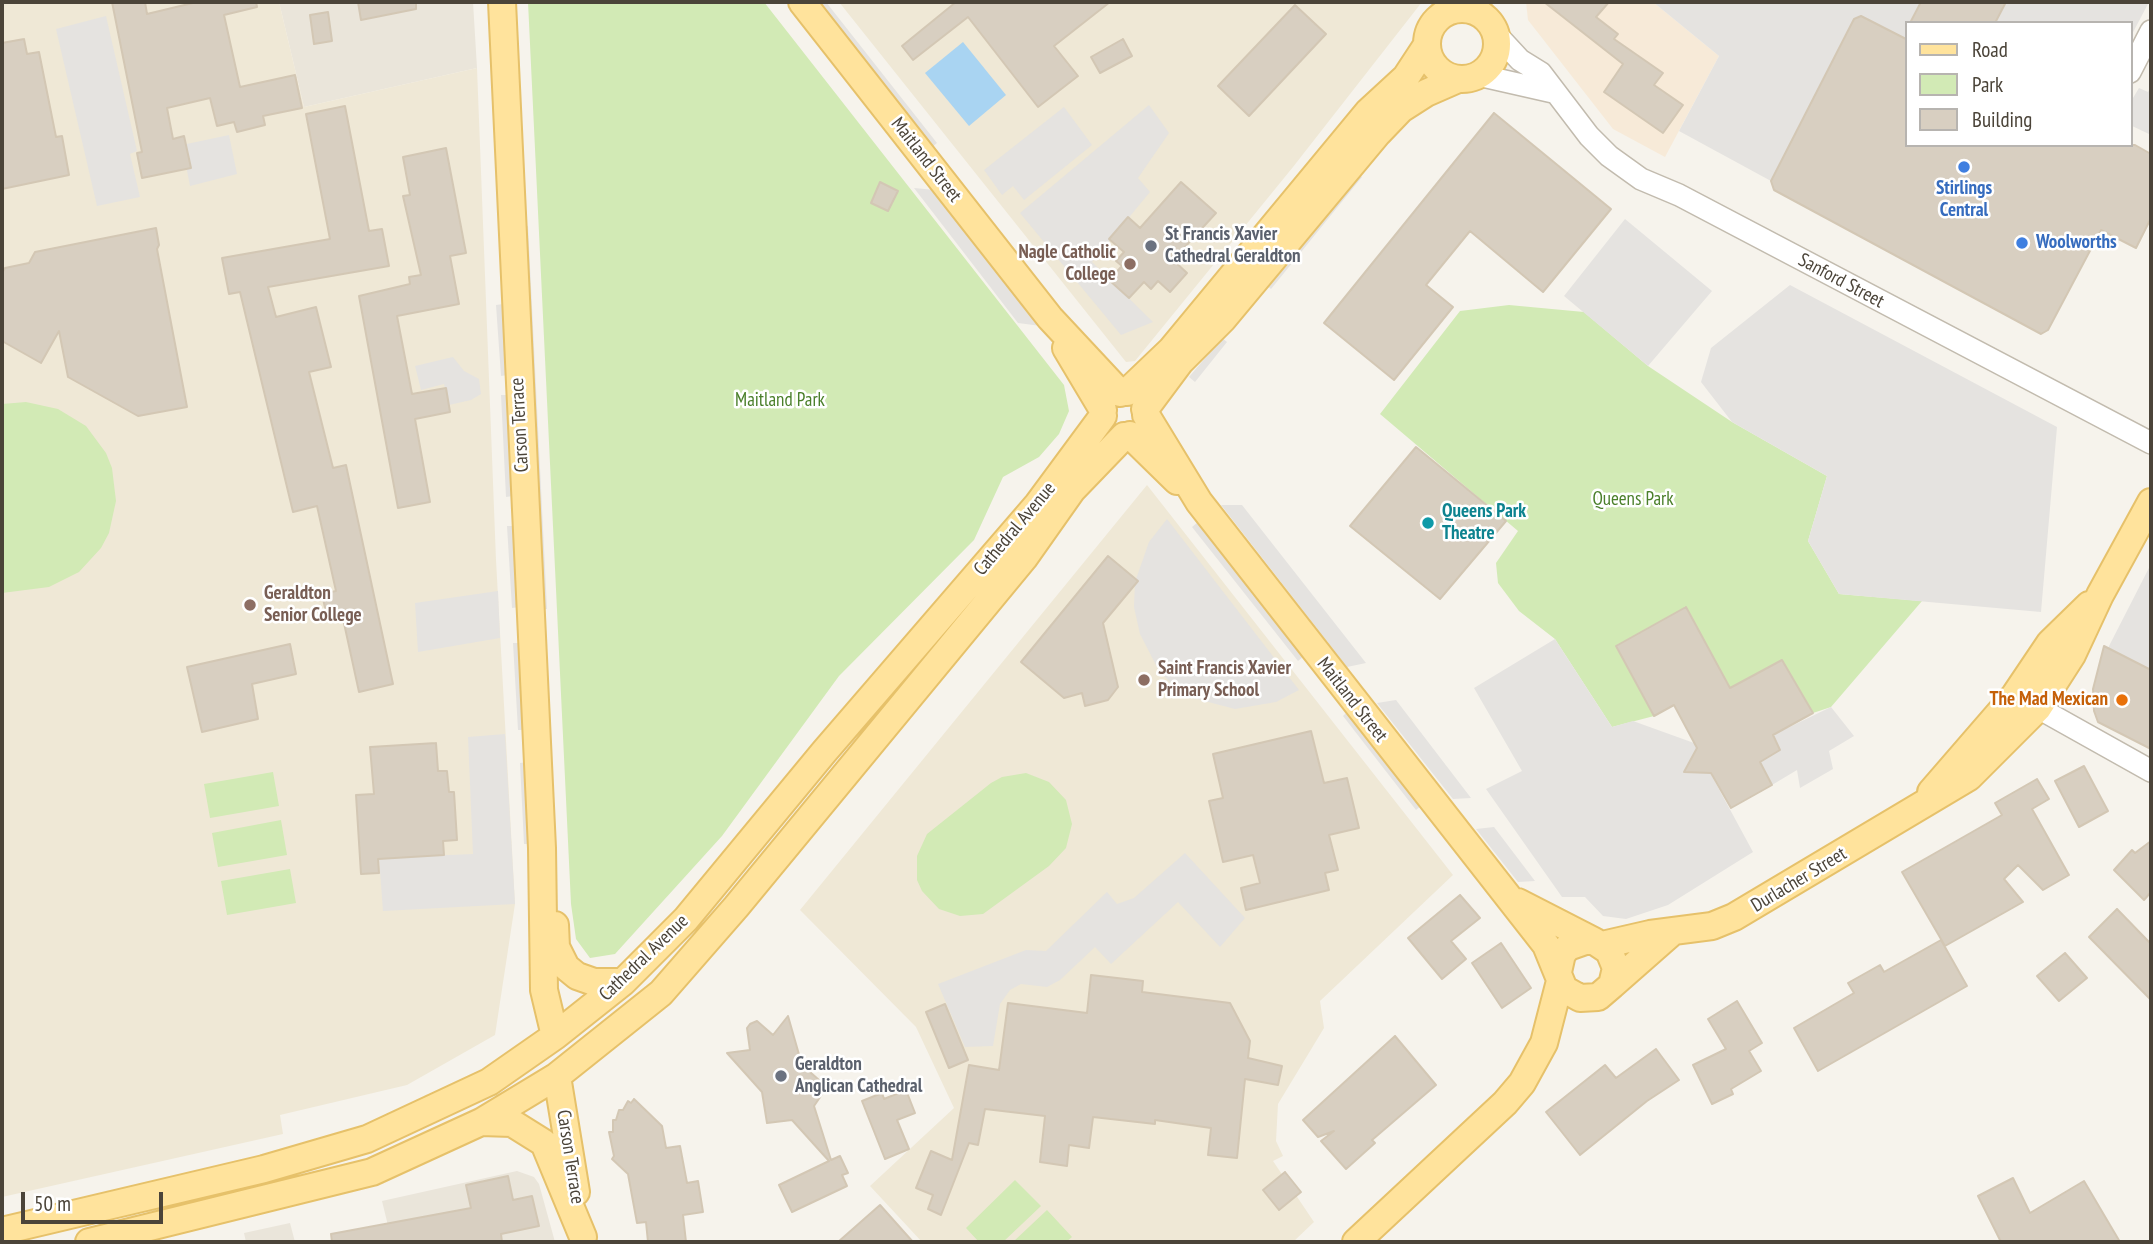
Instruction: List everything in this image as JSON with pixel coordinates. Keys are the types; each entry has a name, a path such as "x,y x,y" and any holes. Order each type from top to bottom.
{"main road":[{"name":"Carson Terrace","path":"502,2 542,848 545,1001 555,1036"},
{"name":"Maitland Street","path":"802,2 1546,945 1559,977"},
{"path":"1453,6 1494,19 1496,52 1492,62 1468,77 1448,76 1433,63 1427,45 1432,25 1453,6"},
{"name":"Cathedral Avenue","path":"89,1242 372,1172 481,1122 557,1076 660,993 736,907 1024,558 1171,350 1368,112 1406,77 1427,45"},
{"name":"Cathedral Avenue","path":"2,1231 264,1169 367,1139 489,1082 555,1036 623,982 714,886 824,752 1038,504 1125,413 1223,319 1378,133 1409,104 1468,77"},
{"name":"Durlacher Street","path":"1598,943 1712,926 1750,909 1969,777 2038,708 2072,655 2100,595 2151,502"},
{"name":"Durlacher Street","path":"1919,806 2015,695 2050,643 2100,595"},
{"name":"Carson Terrace","path":"542,848 552,898 556,947 566,967 577,976 594,982 623,982"},
{"path":"714,886 736,907"},
{"name":"Maitland Street","path":"1507,897 1598,943"},
{"path":"1559,977 1572,995 1589,999 1598,997 1670,934"},
{"path":"1356,1242 1505,1103 1522,1083 1544,1043 1559,977 1558,963 1568,947 1576,943 1598,943 1609,951 1616,968 1612,985"},
{"path":"555,1036 569,1037 601,1029 660,993"},
{"path":"1544,1043 1589,999"},
{"name":"Carson Terrace","path":"557,1076 584,1240"},
{"name":"Carson Terrace","path":"481,1122 522,1126 544,1143 584,1240"}],"street":[{"name":"Sanford Street","path":"1494,19 1520,60 1541,73 1553,92 1609,156 1641,179 1679,195 2151,443"},
{"path":"2132,68 2151,32"},
{"path":"1468,77 1553,92"},
{"path":"2015,695 2151,771"}],"shaded area":[{"name":"Geraldton Senior College","path":"2,2 279,2 304,107 477,68 496,560 515,904 495,1035 407,1085 280,1115 283,1134 2,1197"},
{"path":"279,2 473,2 477,68 304,107"},
{"path":"826,2 937,143 931,148 817,4"},
{"name":"Nagle Catholic College","path":"839,2 1422,2 1293,167 1135,361 1126,362"},
{"path":"1526,2 1653,2 1719,56 1665,157 1613,129 1528,20"},
{"path":"1653,2 1921,2 1911,21 1904,21 1904,38 1862,16 1854,19 1771,181 1679,131 1719,56"},
{"path":"2006,2 2149,2 2132,34 2132,21 1996,21"},
{"path":"106,16 137,151 130,154 140,197 97,206 56,29"},
{"path":"2151,86 2149,134 2132,126 2132,100 2139,88 2148,92"},
{"path":"1149,105 1169,133 1138,178 1150,192 1092,262 1153,322 1121,335 1020,213"},
{"path":"1064,107 1092,145 1024,200 1013,186 1002,195 984,170"},
{"path":"229,135 237,174 190,186 182,145"},
{"path":"1356,172 1362,177 1271,289 1266,285"},
{"path":"914,188 935,190 1041,326 1018,323"},
{"path":"1625,219 1712,291 1648,366 1564,296"},
{"path":"522,226 528,226 547,609 539,609"},
{"path":"1790,285 2057,427 2041,612 1839,594 1808,541 1827,476 1732,422 1701,382 1711,348"},
{"path":"503,304 508,375 501,376 496,305"},
{"path":"1222,338 1227,342 1195,382 1189,377"},
{"path":"453,357 464,371 479,379 481,394 471,400 449,405 444,384 421,390 415,366"},
{"path":"501,395 509,395 513,496 506,497"},
{"name":"Saint Francis Xavier Primary School","path":"1147,485 1453,875 1320,1001 1324,1028 1278,1104 1276,1141 1283,1156 1273,1161 1314,1222 1293,1242 922,1242 870,1186 954,1108 916,1027 800,910"},
{"path":"1221,505 1242,505 1366,663 1347,667"},
{"path":"1167,519 1299,690 1276,702 1235,709 1193,698 1176,688 1159,671 1140,634 1134,607 1135,582 1149,542"},
{"path":"1198,522 1304,656 1298,661 1192,527"},
{"path":"507,526 515,526 520,607 512,608"},
{"path":"2151,564 2151,670 2108,648"},
{"path":"498,591 500,638 418,652 415,603"},
{"path":"1555,639 1612,727 1633,721 1694,743 1753,852 1668,905 1626,919 1603,916 1585,897 1562,897 1486,789 1522,771 1474,688"},
{"path":"513,643 520,643 525,730 518,730"},
{"path":"1396,700 1471,798 1453,799 1377,703"},
{"path":"1831,707 1854,736 1829,751 1833,769 1800,788 1797,770 1772,785 1760,762 1780,750 1773,735"},
{"path":"1347,712 1421,806 1416,810 1343,716"},
{"path":"505,734 515,904 383,911 379,858 473,854 468,737"},
{"path":"527,762 531,844 524,844 520,763"},
{"path":"1494,827 1535,881 1518,882 1476,829"},
{"path":"1185,853 1245,918 1220,947 1178,902 1111,964 1095,947 1060,980 1047,987 1021,984 1010,990 1000,1004 993,1046 965,1047 938,984 1026,950 1046,951 1107,892 1117,904 1134,898"},
{"path":"517,1171 534,1177 539,1184 555,1242 392,1242 382,1201"},
{"path":"290,1223 295,1242 246,1242 244,1233"}],"green space":[{"name":"Maitland Park","path":"528,2 764,2 1064,385 1069,411 1059,434 1039,457 1003,477 974,540 839,676 722,836 615,954 590,958 576,939 571,904"},
{"name":"Queens Park","path":"1509,305 1584,312 1648,366 1732,422 1827,476 1808,541 1839,594 1922,601 1831,707 1813,713 1782,660 1730,688 1686,608 1616,646 1654,716 1612,727 1555,639 1519,611 1498,583 1496,563 1518,531 1380,414 1460,311"},
{"path":"26,402 58,409 86,426 106,453 112,468 116,501 109,533 101,548 79,572 49,587 2,593 2,404"},
{"path":"273,772 279,806 210,818 204,784"},
{"path":"1026,773 1049,782 1066,800 1072,824 1066,848 1049,866 983,914 960,916 939,909 922,891 917,880 917,856 927,834 991,783 1002,777"},
{"path":"281,820 287,855 218,867 212,833"},
{"path":"290,869 296,903 227,915 221,881"},
{"path":"1015,1180 1041,1206 1003,1242 979,1242 966,1228"},
{"path":"1047,1210 1072,1237 1066,1242 1013,1242"}],"water":[{"path":"963,42 1006,95 969,126 925,73"}],"building":[{"path":"112,2 145,2 147,14 197,2 256,2 257,7 224,15 240,87 295,75 302,108 263,116 265,125 237,132 234,122 217,126 210,98 167,108 173,139 184,136 191,168 142,178 137,153 142,152"},
{"path":"358,2 416,2 416,9 361,20"},
{"path":"956,2 1110,2 1054,46 1078,76 1038,107 968,17 913,60 902,46"},
{"path":"1544,2 1609,2 1596,17 1618,34 1614,39 1663,73 1654,85 1683,105 1663,133 1604,92 1623,64"},
{"path":"1921,2 2006,2 1996,21 1911,21"},
{"path":"1295,5 1326,34 1249,116 1218,86"},
{"path":"328,12 332,41 314,44 310,15"},
{"name":"Stirlings Central","path":"1861,16 1904,38 1904,147 2135,145 2151,154 2151,218 2136,248 2101,230 2048,330 2041,334 1774,190 1771,181 1854,19"},
{"path":"24,39 27,54 39,52 56,137 62,136 69,175 2,189 2,43"},
{"path":"1123,39 1132,56 1100,73 1091,57"},
{"path":"345,106 369,231 382,229 389,266 268,287 276,317 316,307 331,367 309,372 333,468 346,465 393,684 359,692 342,614 327,617 322,594 336,591 317,506 293,512 240,292 229,294 222,258 330,239 306,114"},
{"path":"1494,113 1611,209 1543,292 1470,231 1426,285 1453,307 1394,380 1324,323"},
{"path":"446,148 466,253 450,256 459,304 397,316 412,394 446,388 450,412 415,419 430,502 398,508 359,296 410,284 409,277 421,275 403,196 410,195 403,157"},
{"path":"880,182 898,191 888,211 871,203"},
{"name":"St Francis Xavier Cathedral Geraldton","path":"1181,182 1216,213 1173,260 1187,273 1170,292 1158,281 1151,289 1144,282 1129,298 1109,280 1122,266 1116,261 1124,252 1109,239 1128,217 1140,228"},
{"path":"156,228 159,245 157,249 187,407 138,416 68,377 59,331 41,363 2,341 2,273 5,268 29,263 35,252"},
{"name":"Queens Park Theatre","path":"1416,447 1506,521 1440,599 1350,526"},
{"path":"1108,556 1138,581 1103,623 1118,687 1108,700 1085,706 1082,693 1064,698 1021,662"},
{"path":"1686,607 1730,688 1782,660 1813,713 1773,735 1780,750 1760,762 1772,785 1731,808 1711,773 1684,772 1697,748 1674,705 1654,716 1616,646"},
{"path":"290,644 296,674 252,684 258,719 202,732 187,667"},
{"name":"The Mad Mexican","path":"2104,646 2151,670 2151,749 2098,722 2094,711 2093,689"},
{"path":"1311,731 1324,783 1347,778 1359,828 1329,835 1338,870 1325,873 1329,890 1246,910 1241,888 1260,883 1253,855 1223,862 1209,801 1223,798 1213,754"},
{"path":"436,743 438,771 447,771 449,792 454,792 457,840 443,841 444,855 378,859 379,873 361,874 356,795 374,794 370,747"},
{"path":"2084,766 2108,811 2079,827 2055,781"},
{"path":"2037,779 2049,799 2032,809 2069,875 2043,890 2018,865 2004,879 2023,902 1945,946 1902,872 2002,815 1995,803"},
{"path":"2151,841 2151,892 2144,900 2114,870 2132,850 2135,853"},
{"path":"1460,895 1480,918 1451,941 1466,959 1442,979 1408,938"},
{"path":"2117,909 2151,944 2151,1000 2089,937"},
{"path":"1941,940 1967,986 1818,1071 1794,1028 1854,993 1848,983 1880,965 1884,972"},
{"path":"1501,943 1531,988 1502,1008 1472,963"},
{"path":"2065,953 2087,978 2059,1001 2037,976"},
{"path":"1091,975 1143,981 1142,992 1230,1003 1250,1041 1248,1058 1282,1066 1278,1085 1245,1079 1237,1158 1208,1155 1211,1128 1155,1120 1155,1124 1093,1117 1089,1148 1069,1145 1067,1166 1040,1162 1045,1116 985,1109 978,1145 969,1143 941,1215 928,1209 933,1195 916,1188 931,1151 952,1160 969,1065 999,1070 1008,1003 1087,1013"},
{"path":"1737,1001 1762,1043 1749,1051 1761,1071 1731,1089 1733,1094 1712,1104 1693,1065 1726,1049 1708,1019"},
{"path":"945,1004 968,1060 949,1068 926,1012"},
{"name":"Geraldton Anglican Cathedral","path":"788,1016 802,1065 827,1087 814,1106 831,1160 840,1156 848,1173 842,1175 847,1186 792,1212 779,1185 829,1161 792,1120 767,1123 762,1092 727,1053 750,1050 747,1028 750,1024 757,1021 773,1035"},
{"path":"1395,1036 1436,1085 1372,1140 1375,1143 1346,1169 1321,1141 1334,1131 1318,1137 1303,1120"},
{"path":"1656,1049 1679,1080 1647,1101 1580,1155 1546,1112 1605,1065 1616,1078"},
{"path":"906,1090 915,1113 897,1120 909,1149 885,1159 862,1101 882,1093 884,1099"},
{"path":"634,1099 662,1126 666,1148 680,1146 687,1183 698,1181 703,1212 683,1215 686,1242 648,1242 646,1222 637,1223 628,1174 612,1159 614,1156 609,1132 613,1132 613,1120 616,1120 619,1110 623,1110 628,1101 631,1103"},
{"path":"1285,1172 1301,1192 1279,1210 1263,1190"},
{"path":"508,1176 513,1200 532,1196 539,1226 501,1234 502,1242 332,1242 331,1234 471,1208 466,1185"},
{"path":"2013,1178 2030,1213 2084,1181 2120,1242 2001,1242 1978,1196"},
{"path":"880,1205 913,1242 838,1242"}],"place":[{"name":"Stirlings Central","path":"1964,167"},
{"name":"Woolworths","path":"2022,243"},
{"name":"St Francis Xavier Cathedral Geraldton","path":"1151,246"},
{"name":"Nagle Catholic College","path":"1130,264"},
{"name":"Queens Park Theatre","path":"1428,523"},
{"name":"Geraldton Senior College","path":"250,605"},
{"name":"Saint Francis Xavier Primary School","path":"1144,680"},
{"name":"The Mad Mexican","path":"2122,700"},
{"name":"Geraldton Anglican Cathedral","path":"781,1076"}]}
